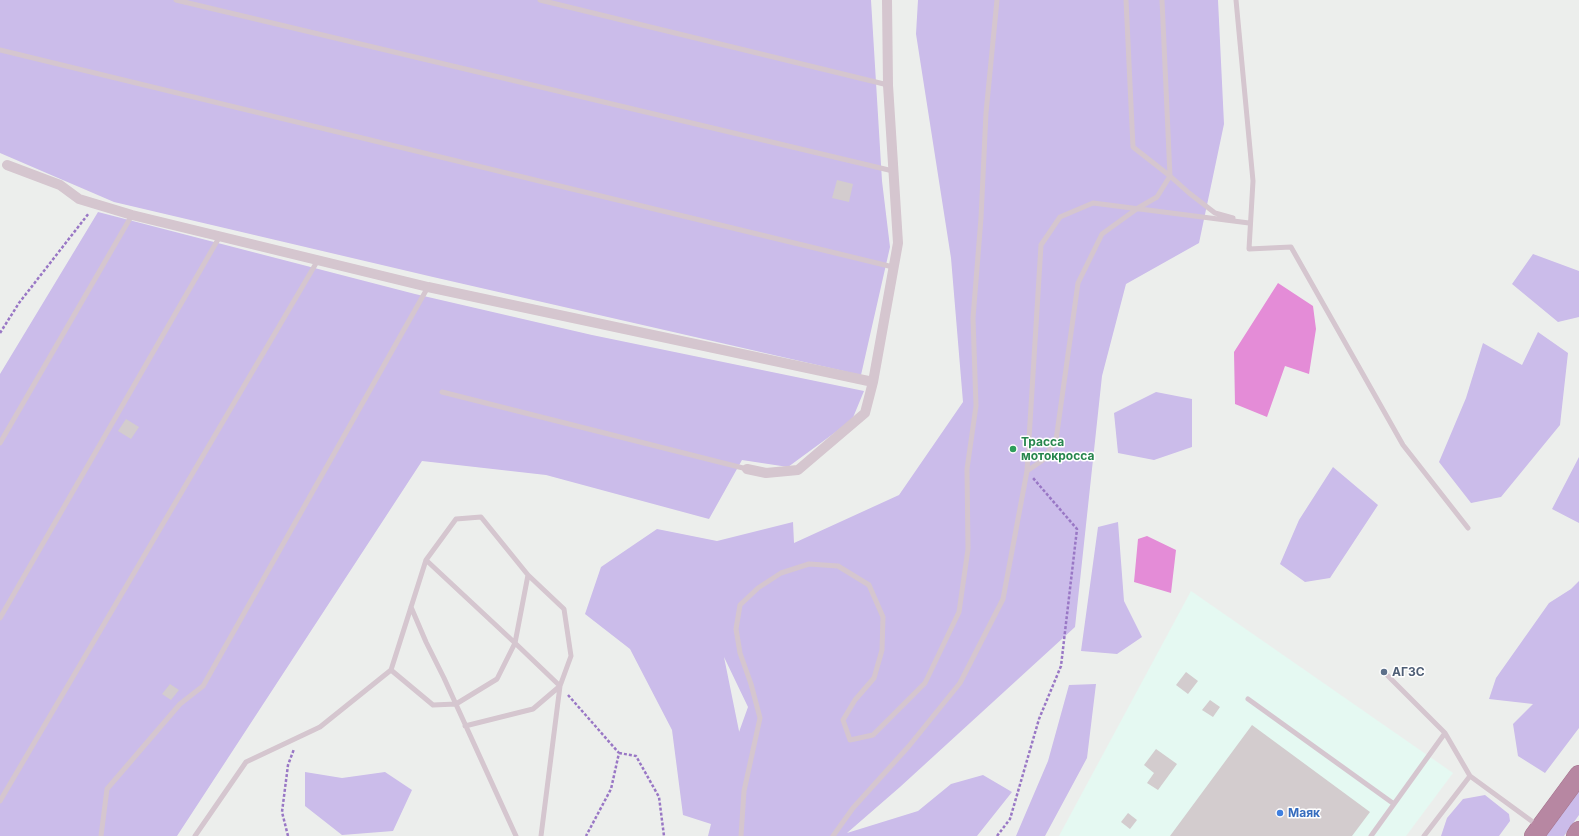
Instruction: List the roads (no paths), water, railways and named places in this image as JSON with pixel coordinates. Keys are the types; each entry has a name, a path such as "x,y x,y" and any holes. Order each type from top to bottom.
{"highway":[{"path":"1538,832 1579,775"},
{"path":"1576,836 1579,831"}],"street":[{"path":"747,469 766,473 798,470 865,413 873,382 898,244 888,85 886,0"},
{"path":"3,164 60,185 78,199 132,215 428,287 873,382"}],"lane":[{"path":"176,0 893,171"},
{"path":"540,0 888,85"},
{"path":"741,836 744,791 760,718 752,684 740,653 736,629 740,605 758,588 781,573 809,564 838,566 869,585 883,617 882,650 874,678 855,700 844,720 850,740 874,735 925,683 960,612 968,548 966,469 976,406 973,318 981,218 986,113 997,0"},
{"path":"1126,0 1133,147 1215,213 1250,223"},
{"path":"1027,471 1043,460 1056,440 1078,283 1102,234 1156,197 1164,188 1170,176 1162,0"},
{"path":"1236,0 1253,181 1249,249 1291,247 1403,445 1468,528"},
{"path":"0,50 893,267"},
{"path":"833,836 853,808 909,746 960,683 1003,599 1027,471 1041,245 1060,217 1093,203 1250,223"},
{"path":"0,443 132,215"},
{"path":"0,618 220,236"},
{"path":"0,801 318,260"},
{"path":"101,836 107,789 180,704 203,686 428,287"},
{"path":"442,392 747,469"},
{"path":"194,836 246,762 320,728 391,670 426,560 456,519 481,517 528,575 564,609 571,656 560,686 540,836"},
{"path":"426,560 560,686"},
{"path":"391,670 433,705 456,704 497,679 515,644 528,575"},
{"path":"411,607 516,836"},
{"path":"1384,672 1445,733 1470,776 1538,832"},
{"path":"465,726 533,709 560,686"},
{"path":"1248,698 1394,804"},
{"path":"1371,836 1445,733"},
{"path":"1424,836 1470,776"}],"place":[{"name":"Трасса мотокросса","path":"1013,449"},
{"name":"АГЗС","path":"1384,672"},
{"name":"Маяк","path":"1280,813"}]}
